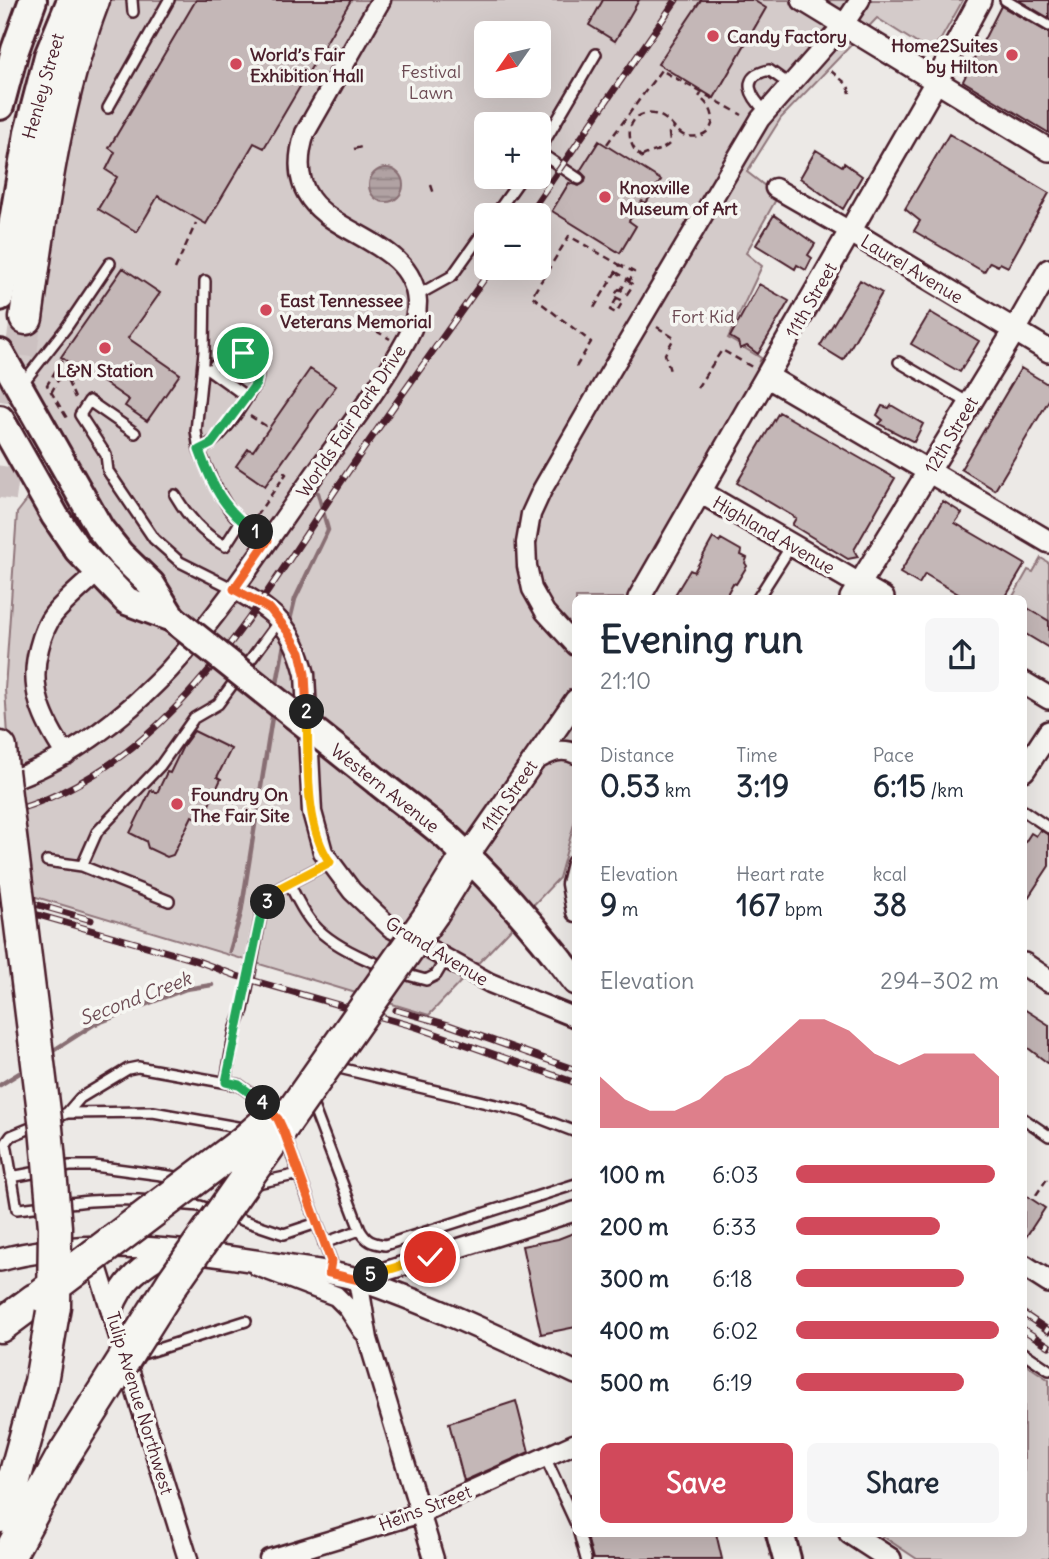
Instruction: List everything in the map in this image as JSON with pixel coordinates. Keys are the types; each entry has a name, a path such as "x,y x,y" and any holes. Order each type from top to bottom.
{"highway":[{"path":"26,318 51,147 67,78 93,0"},
{"path":"0,1516 15,1480 41,1382 54,1306 55,1227 46,1129 1,767"},
{"path":"7,1559 62,1458 173,1282 433,912 467,857"},
{"path":"0,1326 244,1142 291,1101 338,1046"}],"main road":[{"name":"Henley Street","path":"0,106 15,50 33,0"},
{"name":"Henley Street","path":"0,297 28,133 48,56 71,0"},
{"name":"Western Avenue","path":"0,353 83,503 120,554 151,584 172,618"},
{"name":"Western Avenue","path":"0,419 55,516 97,572 127,601 172,618 445,835 502,892 572,976"},
{"path":"0,467 17,473 35,488 55,516"},
{"path":"97,572 120,554"}],"street":[{"path":"381,0 305,134 300,149 300,168 303,183 312,202 330,218 398,259 416,296"},
{"path":"803,0 1049,150"},
{"path":"572,642 545,612 532,589 527,566 526,543 531,514 542,489 766,112 844,24 860,0"},
{"name":"11th Street","path":"641,595 702,493 762,373 850,231 980,0"},
{"name":"Laurel Avenue","path":"775,188 1049,351"},
{"name":"12th Street","path":"855,592 1049,270"},
{"name":"Worlds Fair Park Drive","path":"1,767 66,755 132,705 169,670 234,589 379,383 408,336 416,317 416,296"},
{"path":"762,373 1049,542"},
{"name":"Highland Avenue","path":"702,493 791,546 855,592"},
{"path":"66,755 48,727 37,701 36,661 45,630 54,615 97,572"},
{"name":"Grand Avenue","path":"234,589 270,609 300,652 305,674 312,811 323,852 352,891 391,928 490,983 572,1016"},
{"path":"1027,685 1049,698"},
{"name":"11th Street","path":"467,857 572,706"},
{"path":"1027,765 1049,732"},
{"path":"533,762 558,750 572,752"},
{"path":"1027,966 1049,981"},
{"path":"358,1280 572,1212"},
{"path":"0,1260 22,1254 91,1247 170,1251 329,1273 358,1280 429,1308 572,1371"},
{"name":"Tulip Avenue Northwest","path":"91,1247 188,1559"},
{"path":"112,1310 120,1291 133,1274 149,1261 170,1251"},
{"path":"241,1259 276,1275 336,1296 348,1308 368,1339"},
{"path":"1027,1268 1049,1282"},
{"path":"358,1280 368,1339 434,1559"},
{"name":"Heins Street","path":"269,1559 421,1513 572,1445"},
{"path":"856,1537 890,1559"}],"lane":[{"path":"132,0 133,12"},
{"path":"108,108 169,0"},
{"path":"1005,0 1049,26"},
{"path":"551,131 596,54"},
{"path":"766,112 750,93 749,85 753,79 761,72 769,70 790,85"},
{"path":"551,160 579,179"},
{"path":"416,296 452,276 474,245"},
{"path":"19,388 66,328 110,262"},
{"path":"205,281 207,369 196,430 199,450 222,498 234,516 268,540"},
{"path":"199,450 211,444 247,397 258,377 258,367 250,355 237,351 229,352 207,369"},
{"path":"899,362 970,404"},
{"path":"207,369 247,397"},
{"path":"135,433 89,401 80,415 106,455 108,471 154,539 180,562 234,589"},
{"path":"175,495 183,509 204,533 225,545 241,521"},
{"path":"760,595 791,546"},
{"path":"82,866 97,832 160,766 194,718 218,704 280,623"},
{"path":"1027,813 1049,828"},
{"path":"47,861 82,866 169,901"},
{"path":"226,1082 261,915 275,894 289,883 330,862"},
{"path":"289,883 315,927 327,937 382,967 426,980 436,975 446,958"},
{"path":"67,1113 80,1098 128,1069 138,1067 239,1085 278,1119 331,1261 329,1273"},
{"path":"572,1130 521,1111 335,1067 317,1086 312,1101 360,1230 372,1243 385,1245 572,1185"},
{"path":"284,1132 270,1134 153,1112 67,1113 11,1136 6,1143 17,1209 128,1199 200,1206 284,1234 317,1223"},
{"path":"1027,1121 1049,1136"},
{"path":"10,1177 70,1166 94,1166 206,1182"},
{"path":"230,1186 257,1184 299,1174"},
{"path":"324,1243 360,1230"},
{"path":"128,1359 246,1321"},
{"path":"1027,1355 1049,1370"},
{"path":"545,1457 572,1515"},
{"path":"580,1537 586,1559"}],"path":[{"path":"607,144 661,70 742,115"},
{"path":"831,71 848,85 850,93"},
{"path":"674,128 669,133 670,143 667,147 642,158 631,148 628,139 631,126 636,120 650,113 664,117 685,136 698,137 709,130 714,116 710,104 699,97 702,93"},
{"path":"354,149 365,146"},
{"path":"431,185 434,194"},
{"path":"175,269 196,223"},
{"path":"576,367 591,342 532,296 569,236 635,272 627,279 623,292 619,299 614,296 619,289 623,292 627,294 633,285 627,279 616,272"},
{"path":"594,308 620,265"},
{"path":"654,325 674,338 665,354 670,371"},
{"path":"376,331 393,341"},
{"path":"697,388 722,350 762,373"},
{"path":"62,360 47,382 72,426"},
{"path":"51,393 63,371 82,410"},
{"path":"239,408 269,428"},
{"path":"256,516 286,474 278,468"},
{"path":"1036,1195 1049,1176"}],"green space":[{"path":"108,0 963,0 941,39 929,51 877,18 781,118 747,172 778,196 746,253 762,266 728,338 761,358 754,378 631,595 572,595 572,831 559,878 429,1015 26,894 9,751 5,689 17,513 27,500 12,316 43,321 66,124"},
{"path":"1041,558 1049,563 1049,621 1027,608 1027,595 1014,595 1028,570 1033,572"},
{"path":"1027,1365 1049,1380 1049,1559 917,1559 884,1537 1027,1537"}],"shaded area":[{"path":"386,168 398,173 403,185 398,197 386,202 374,197 369,185 374,173"}],"building":[{"name":"World’s Fair Exhibition Hall","path":"196,0 351,0 264,148 254,143 206,224 158,196 137,232 98,209 117,177 106,170 115,152 109,148"},
{"path":"603,0 639,0 615,41 589,25"},
{"name":"Candy Factory","path":"701,0 753,0 766,8 714,98 658,64"},
{"path":"1049,0 1049,18 1020,1"},
{"name":"Home2Suites by Hilton","path":"1001,6 1049,33 1049,133 963,81"},
{"path":"949,134 1049,193 1008,267 990,262 984,272 914,231 920,221 905,209"},
{"name":"Knoxville Museum of Art","path":"599,141 661,180 646,203 642,201 629,221 636,226 620,253 552,211 569,183 579,186 585,182 586,177 580,171"},
{"path":"816,150 842,166 844,163 862,176 843,209 800,178"},
{"path":"774,215 815,244 808,255 812,258 806,270 797,265 795,269 756,245"},
{"name":"L&N Station","path":"123,268 160,293 128,338 180,374 147,421 125,406 129,400 61,357"},
{"path":"860,280 882,293 843,360 820,346"},
{"path":"759,284 789,301 758,354 747,346 740,349 738,342 730,337"},
{"path":"930,312 979,341 960,372 911,344"},
{"path":"1021,368 1049,385 1049,400 995,490 961,469"},
{"path":"310,369 336,386 265,486 236,466 248,449 253,451"},
{"path":"891,405 923,424 914,442 879,424 883,420 877,415 882,406 889,408"},
{"path":"779,412 895,478 854,550 858,557 848,559 792,525 796,518 737,483"},
{"path":"943,501 962,513 955,523 1025,564 1007,595 960,595 925,574 919,584 900,573"},
{"path":"713,538 719,542 721,539 742,551 741,555 747,558 747,566 727,595 675,595 690,570 694,572"},
{"path":"1027,608 1049,621 1049,648 1027,635"},
{"name":"Foundry On The Fair Site","path":"194,731 231,749 217,777 221,779 202,820 192,816 173,855 167,857 148,848 146,841 130,833 151,790 157,793 167,772 170,773 183,746"},
{"path":"1040,830 1049,835 1049,866 1027,899 1027,839 1031,833 1036,836"},
{"path":"1027,1011 1049,1025 1049,1064 1027,1047"},
{"path":"1027,1196 1045,1208 1027,1235"},
{"path":"572,1234 572,1328 541,1334 522,1246"},
{"path":"516,1401 529,1452 464,1481 449,1423"},
{"path":"587,1537 717,1537 722,1559 593,1559"}],"waterway":[{"name":"Second Creek","path":"289,624 295,599 328,530 318,493"},
{"name":"Second Creek","path":"276,689 285,639"},
{"name":"Second Creek","path":"230,951 241,913 273,711"},
{"name":"Second Creek","path":"48,1054 93,1025 186,989 212,985"},
{"name":"Second Creek","path":"0,1085 26,1069"}],"tunnel":[{"path":"0,498 26,318"}],"railway":[{"path":"536,203 676,0"},
{"path":"0,814 60,793 114,761 163,720 206,673 246,622 484,280"},
{"path":"0,894 91,920"},
{"path":"0,904 416,1027 572,1082"},
{"path":"396,1010 449,1025 572,1069"},
{"path":"1027,1316 1049,1331"},
{"path":"1027,1332 1049,1346"}],"place":[{"name":"Candy Factory","path":"713,36"},
{"name":"Home2Suites by Hilton","path":"1012,55"},
{"name":"World’s Fair Exhibition Hall","path":"236,64"},
{"name":"Knoxville Museum of Art","path":"605,197"},
{"name":"East Tennessee Veterans Memorial","path":"266,310"},
{"name":"L&N Station","path":"105,348"},
{"name":"Foundry On The Fair Site","path":"177,804"}],"route":[{"path":"243,353 250,355 258,367 256,384 211,444 199,450 213,482 234,516 268,540 234,589 270,609 300,652 305,674 312,811 323,852 330,862 280,888 261,915 226,1082 239,1085 268,1107 278,1119 331,1261 329,1273 358,1280 430,1257"}],"park label":[{"name":"Festival Lawn","path":"431,81"},
{"name":"Fort Kid","path":"703,316"}]}
